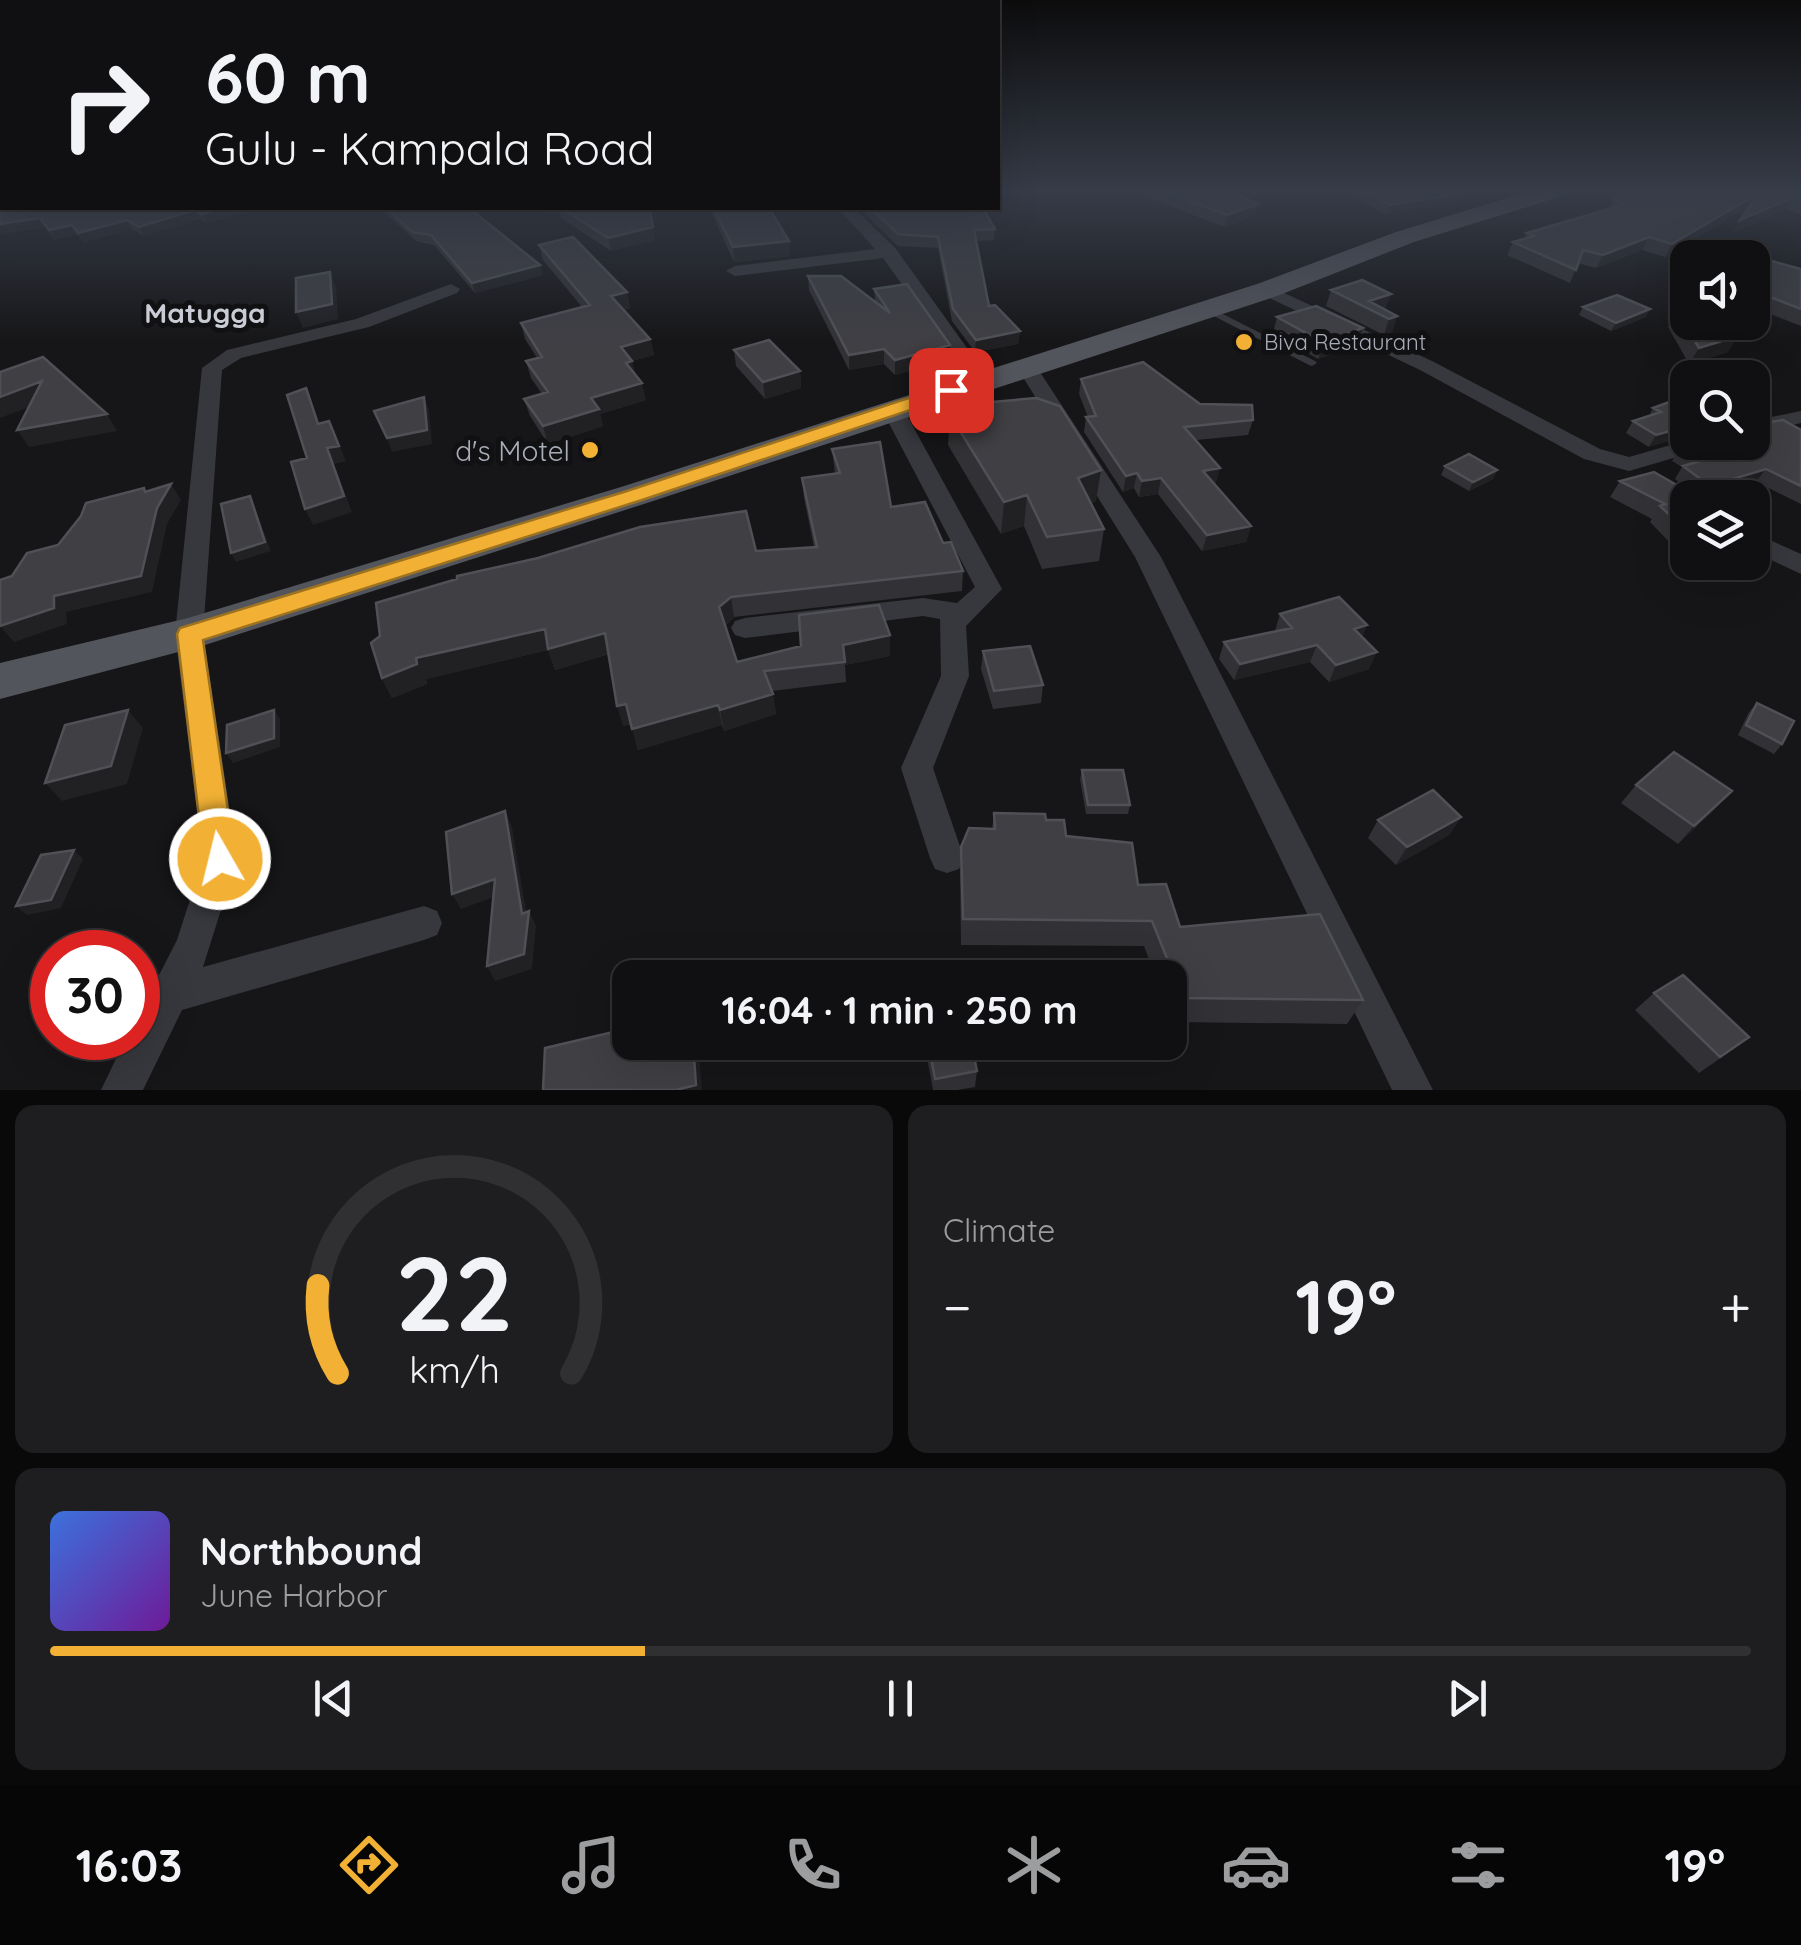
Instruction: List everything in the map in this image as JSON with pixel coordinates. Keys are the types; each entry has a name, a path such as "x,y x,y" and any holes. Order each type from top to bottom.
{"main road":[{"path":"0,682 189,634 1267,290 1393,241"}],"street":[{"path":"879,241 980,380"},
{"path":"736,271 890,252"},
{"path":"121,1090 194,946 220,859 189,634 212,368 234,354 362,323 451,289"},
{"path":"1267,290 1427,366 1592,454 1629,464 1658,482"},
{"path":"1026,366 1148,556 1413,1090"},
{"path":"893,410 987,579 986,596 959,613 951,636 955,676 917,768 947,858"},
{"path":"1770,424 1801,418"},
{"path":"1629,464 1670,452"},
{"path":"1770,550 1801,566"},
{"path":"745,628 923,607 959,613"},
{"path":"169,995 424,923"}],"lane":[{"path":"1207,309 1312,364"}],"building":[{"path":"436,241 510,241 540,265 472,283"},
{"path":"577,241 627,292 611,296 650,339 621,347 632,361 626,363 642,383 591,398 599,409 543,426 524,399 548,392 526,361 542,357 521,323 590,305 539,245"},
{"path":"730,241 789,241 733,247"},
{"path":"939,241 976,241 989,306 995,305 1020,331 976,340 953,309"},
{"path":"1639,241 1603,255 1583,250 1576,270 1513,242"},
{"path":"1770,260 1801,269 1801,309 1770,297"},
{"path":"330,272 332,304 296,312 296,278"},
{"path":"808,276 841,276 890,313 874,289 907,284 950,345 895,360 884,349 849,355"},
{"path":"1362,280 1391,294 1369,301 1397,316 1389,319 1331,290"},
{"path":"1617,295 1650,309 1616,323 1583,307"},
{"path":"1316,306 1363,328 1324,343 1277,317"},
{"path":"769,340 800,371 763,382 734,350"},
{"path":"1694,340 1725,340 1699,348"},
{"path":"43,357 107,414 17,430 42,381 0,397 0,372"},
{"path":"1143,362 1200,404 1252,405 1253,420 1184,427 1220,468 1203,471 1251,526 1207,535 1161,478 1142,481 1137,473 1126,476 1086,417 1096,416 1081,379"},
{"path":"306,388 318,424 329,421 339,446 327,448 344,496 305,509 291,462 307,458 287,395"},
{"path":"424,397 427,430 387,438 374,411"},
{"path":"1036,398 1060,406 1101,470 1078,478 1104,529 1047,537 1027,495 1004,502 950,415 992,402"},
{"path":"1670,402 1670,431 1656,435 1633,421 1661,412 1653,408"},
{"path":"1783,420 1801,430 1801,486 1766,469 1730,480 1702,480 1683,466 1700,461 1770,460 1770,422"},
{"path":"880,442 891,507 925,502 943,543 951,542 963,571 731,597 719,607 737,662 801,646 799,615 879,605 890,635 843,645 845,662 764,671 773,694 632,729 626,704 617,706 605,633 548,649 545,629 416,658 417,664 382,678 371,643 380,636 376,603 457,576 538,558 640,527 746,511 756,551 817,547 802,478 840,473 832,449"},
{"path":"1469,454 1497,470 1473,482 1445,466"},
{"path":"1654,472 1670,481 1670,515 1660,506 1665,504 1620,481"},
{"path":"171,484 157,508 141,576 54,596 54,608 0,626 0,580 12,576 27,553 58,545 81,516 86,503"},
{"path":"250,496 265,542 231,553 221,504"},
{"path":"1339,597 1367,625 1354,629 1377,652 1336,665 1317,645 1240,664 1224,642 1292,628 1280,614"},
{"path":"1030,646 1043,685 994,691 983,651"},
{"path":"1757,703 1794,721 1782,744 1746,725"},
{"path":"128,710 111,766 45,783 65,725"},
{"path":"274,710 274,738 226,753 227,725"},
{"path":"1674,752 1732,791 1694,826 1636,785"},
{"path":"1082,770 1123,770 1130,805 1088,805"},
{"path":"1433,790 1461,817 1407,847 1378,820"},
{"path":"505,811 522,914 529,911 524,954 487,966 495,879 452,894 446,832"},
{"path":"994,813 1045,814 1046,820 1064,820 1066,836 1132,843 1138,885 1166,884 1180,927 1320,914 1363,1000 1187,998 1187,960 1168,960 1152,921 963,919 961,847 969,828 995,829"},
{"path":"74,850 51,900 16,906 41,855"},
{"path":"1683,975 1749,1037 1720,1057 1654,993"},
{"path":"612,1032 612,1060 694,1060 696,1085 676,1090 543,1090 545,1048"},
{"path":"931,1060 975,1060 977,1071 935,1079"}],"place":[{"name":"Biva Restaurant","path":"1244,342"},
{"name":"d's Motel","path":"590,450"}],"district":[{"name":"Matugga","path":"205,312"}],"route":[{"path":"220,859 189,634 634,495 951,390"}]}
